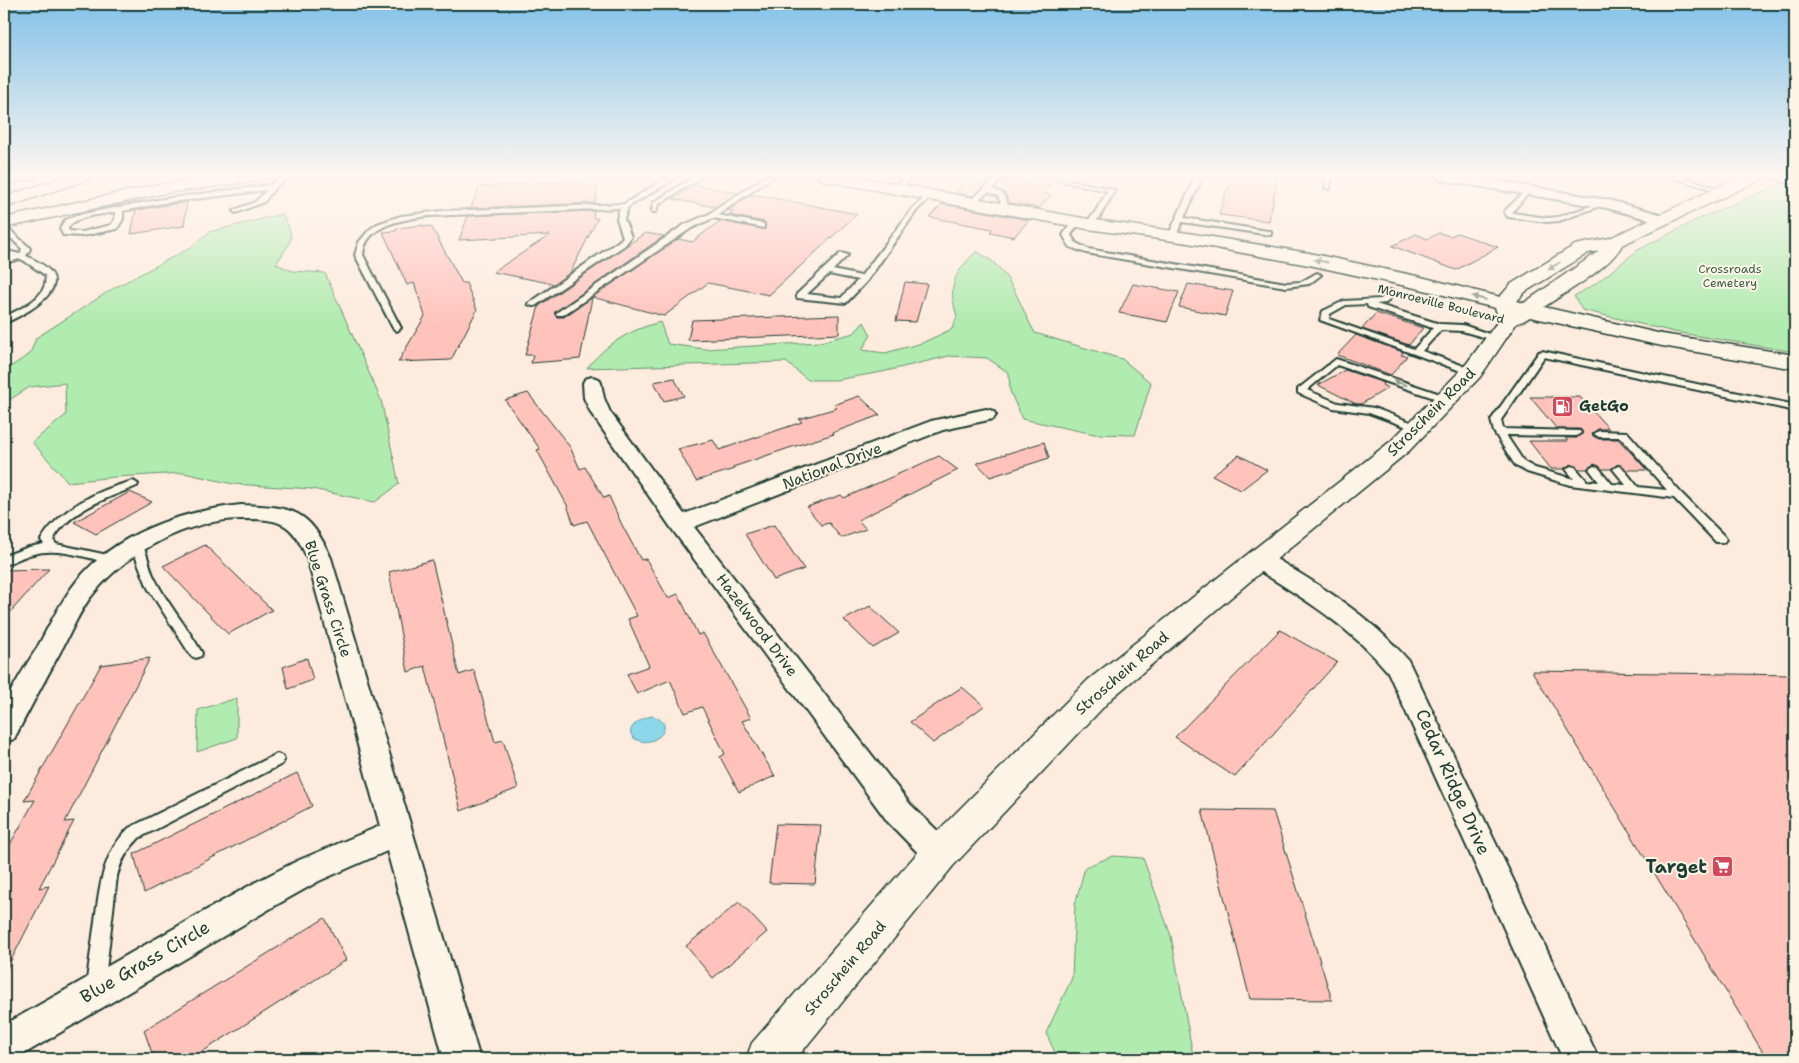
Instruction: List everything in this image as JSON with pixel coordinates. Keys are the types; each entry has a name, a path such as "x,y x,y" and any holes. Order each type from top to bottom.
{"main road":[{"name":"Monroeville Boulevard","path":"1093,226 1192,250 1509,318 1634,349 1795,376"},
{"name":"Monroeville Boulevard","path":"1131,226 1176,228 1244,247 1365,270 1509,318 1662,340 1795,362"},
{"name":"Stroschein Road","path":"768,1059 940,854 1100,689 1258,559 1386,458 1418,428 1472,372 1509,318 1518,288 1572,255 1588,248 1615,242 1648,226"},
{"name":"Stroschein Road","path":"1509,318 1600,260 1610,251 1615,242"},
{"path":"1554,290 1563,306 1577,315 1662,340"}],"street":[{"name":"Hazelwood Drive","path":"592,383 594,398 601,412 680,524 899,813 940,854"},
{"name":"National Drive","path":"680,524 938,425 986,415"},
{"name":"Blue Grass Circle","path":"4,731 84,588 113,560 137,545 171,529 194,520 235,512 272,514 288,518 300,525 308,534 318,558 462,1059"},
{"name":"Cedar Ridge Drive","path":"1258,559 1312,591 1348,616 1386,650 1400,667 1581,1059"},
{"name":"Blue Grass Circle","path":"4,1045 267,892 308,871 397,833"}],"lane":[{"path":"66,226 64,228 66,233 82,234 115,226"},
{"path":"381,226 365,238 359,247 359,256 397,328"},
{"path":"532,304 622,243 627,237 622,226"},
{"path":"560,313 690,226"},
{"path":"844,255 800,296 843,301 864,279 904,226"},
{"path":"1079,226 1068,235 1072,245 1086,251 1286,285 1309,283 1316,276"},
{"path":"4,227 26,249 23,255 4,261"},
{"path":"1176,228 1268,233"},
{"path":"4,248 9,254 23,255 50,276 50,287 27,308 4,320"},
{"path":"827,271 864,279"},
{"path":"1392,292 1383,301 1344,303 1326,312 1324,320 1472,372"},
{"path":"1360,301 1439,327 1463,328 1509,318"},
{"path":"1416,352 1439,327"},
{"path":"1677,495 1570,482 1531,470 1520,464 1499,432 1496,420 1542,354 1795,408"},
{"path":"1418,428 1371,410 1336,406 1301,391 1336,362 1446,399"},
{"path":"1499,432 1546,437 1571,436"},
{"path":"1599,434 1623,434 1677,495 1720,539"},
{"path":"1571,469 1584,484"},
{"path":"1594,469 1609,486"},
{"path":"1618,470 1634,489"},
{"path":"51,546 47,540 50,531 60,521 80,508 133,484"},
{"path":"137,545 146,576 196,653"},
{"path":"4,560 23,551 51,546 113,560"},
{"path":"95,992 109,876 113,861 121,845 134,833 277,760"}],"green space":[{"path":"235,226 288,226 291,235 290,240 276,264 293,271 325,273 381,400 399,484 375,502 312,489 233,484 184,473 68,482 32,442 66,415 65,383 30,387 4,403 4,371 30,354 36,338 114,288 190,248 209,232"},
{"name":"Crossroads Cemetery","path":"1685,226 1795,226 1795,352 1674,332 1582,310 1574,296 1595,284 1638,250"},
{"path":"977,251 1003,272 1035,333 1122,359 1151,383 1135,435 1094,434 1022,419 1010,391 1009,373 987,358 949,356 882,372 836,380 808,380 786,362 587,368 603,351 629,333 660,322 668,344 705,349 820,342 854,333 864,322 871,335 862,350 885,353 922,343 952,329 957,316 953,296 955,280 963,266"},
{"path":"237,698 237,738 197,752 198,710"},
{"path":"1113,856 1143,858 1171,936 1192,1050 1196,1059 1058,1059 1046,1033 1072,978 1075,905 1085,867"}],"water":[{"path":"653,716 664,725 664,730 661,734 650,741 644,742 632,736 631,729 634,725 643,719"}],"building":[{"path":"133,226 184,226 184,226 131,234"},
{"path":"431,226 462,283 466,283 477,310 451,360 398,362 425,316 414,283 407,285 383,232 396,231 397,228"},
{"path":"464,226 594,226 570,273 554,284 493,272 550,235 459,240"},
{"path":"714,226 746,226 765,229 765,226 844,226 769,295 708,283 664,316 592,297 678,239 692,242"},
{"path":"974,226 1024,226 1014,237 990,232 992,229"},
{"path":"645,233 664,236 554,313 557,317 564,317 592,298 580,359 531,363 533,355 525,355 539,306"},
{"path":"1439,233 1450,236 1457,233 1498,247 1456,270 1392,246 1416,234 1427,239"},
{"path":"905,282 927,284 916,322 896,321"},
{"path":"1133,284 1179,292 1167,322 1119,313"},
{"path":"1188,284 1233,291 1225,316 1179,307"},
{"path":"1376,313 1423,328 1409,345 1362,329"},
{"path":"839,315 839,334 688,340 692,320"},
{"path":"1356,335 1403,352 1401,355 1407,356 1391,375 1337,355"},
{"path":"1345,370 1384,383 1382,385 1388,388 1361,404 1356,404 1318,385"},
{"path":"674,378 684,396 664,401 654,382"},
{"path":"528,393 570,447 580,469 585,467 604,498 609,496 641,560 646,559 668,598 678,594 698,635 703,633 751,718 742,721 775,776 739,792 720,757 725,754 702,707 685,713 670,680 637,694 627,674 649,666 628,619 637,616 587,521 574,525 567,505 537,450 540,449 505,400"},
{"path":"859,396 880,415 832,433 834,434 696,481 678,449 713,440 719,450 802,422 799,419 837,408 834,405"},
{"path":"1530,397 1580,397 1609,429 1598,429 1592,433 1593,436 1599,439 1618,439 1647,470 1626,470 1618,464 1611,469 1602,469 1594,464 1587,469 1579,469 1571,464 1564,469 1551,469 1529,441 1568,441 1565,438 1577,438 1583,432 1580,429 1557,429"},
{"path":"1044,442 1049,458 990,477 977,463"},
{"path":"1239,455 1267,470 1241,490 1212,475"},
{"path":"939,456 958,470 858,520 866,529 841,538 829,523 821,525 807,507 841,495 844,498"},
{"path":"130,492 152,502 96,534 74,522"},
{"path":"774,525 804,569 774,580 745,534"},
{"path":"205,545 272,610 228,634 163,566"},
{"path":"432,560 459,675 474,670 495,742 503,740 518,788 461,811 425,666 408,672 389,572"},
{"path":"49,569 4,619 4,570"},
{"path":"870,606 899,633 873,648 844,620"},
{"path":"1280,630 1337,662 1235,777 1175,737"},
{"path":"150,658 65,822 74,821 39,888 49,886 4,974 4,855 35,800 24,801 101,665"},
{"path":"307,658 313,680 288,689 283,667"},
{"name":"Target","path":"1532,671 1795,675 1795,1059 1767,1059"},
{"path":"962,687 984,706 933,743 910,722"},
{"path":"297,773 312,806 144,893 134,854"},
{"path":"1202,810 1273,811 1332,1000 1250,999"},
{"path":"776,824 821,825 815,884 769,883"},
{"path":"739,902 767,932 713,978 686,946"},
{"path":"325,918 346,960 191,1059 154,1059 144,1030"}],"place":[{"name":"GetGo","path":"1563,406"},
{"name":"Target","path":"1723,867"}]}
